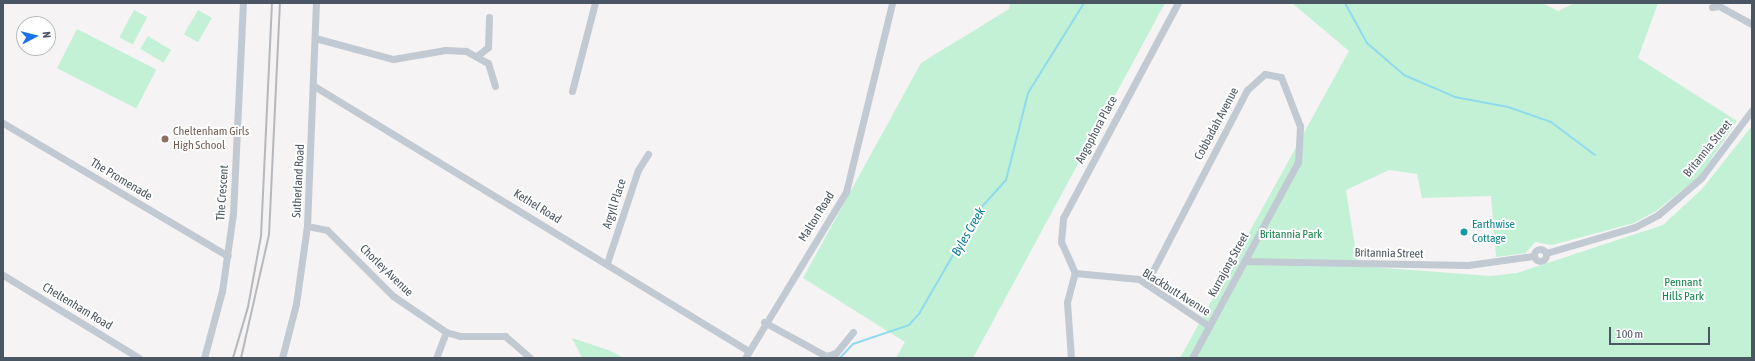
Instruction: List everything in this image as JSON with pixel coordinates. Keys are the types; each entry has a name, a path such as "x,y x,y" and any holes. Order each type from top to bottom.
{"street":[{"name":"The Crescent","path":"204,358 228,256 236,170 243,3"},
{"name":"Sutherland Road","path":"282,358 296,304 308,226 316,3"},
{"path":"572,91 595,3"},
{"name":"Malton Road","path":"745,358 747,350 764,322 846,192 892,3"},
{"name":"Angophora Place","path":"1075,273 1062,242 1063,218 1178,3"},
{"path":"1712,7 1719,6 1752,24"},
{"path":"477,56 488,46 489,17"},
{"path":"315,38 393,59 451,49 477,56 489,64 495,86"},
{"name":"Cobbadah Avenue","path":"1146,284 1247,90 1266,74 1282,77 1295,108 1300,126 1298,162"},
{"name":"Kethel Road","path":"314,86 607,263 747,350"},
{"name":"Britannia Street","path":"1244,261 1468,266 1533,256 1538,249 1546,253 1635,227 1658,215 1702,178 1752,110"},
{"name":"The Promenade","path":"3,123 228,256"},
{"name":"Argyll Place","path":"607,263 638,170 648,154"},
{"name":"Kurrajong Street","path":"1192,358 1298,162"},
{"name":"Chorley Avenue","path":"308,226 328,230 392,296 446,332"},
{"path":"1071,358 1067,302 1075,273"},
{"name":"Blackbutt Avenue","path":"1075,273 1138,279 1209,326"},
{"name":"Cheltenham Road","path":"3,275 139,358"},
{"path":"764,322 826,356 836,353 853,332"},
{"path":"436,358 446,332 460,336 505,336 530,358"}],"green space":[{"path":"1010,3 1165,3 973,358 896,358 905,342 803,278 921,63 1009,9"},
{"path":"1292,3 1542,3 1558,11 1575,3 1658,3 1638,58 1737,121 1699,177 1656,211 1634,223 1552,245 1535,242 1526,253 1496,257 1491,196 1422,198 1417,174 1389,170 1346,190 1358,266 1491,276 1517,273 1663,225 1702,189 1752,126 1752,358 1180,358 1349,51"},
{"path":"134,10 147,17 133,44 119,37"},
{"path":"198,10 212,18 198,42 184,34"},
{"path":"77,29 156,69 136,109 57,68"},
{"path":"148,36 171,50 163,63 140,49"},
{"path":"572,338 608,350 624,358 582,358"}],"waterway":[{"name":"Byles Creek","path":"840,358 853,344 909,325 919,314 979,210 1006,180 1028,93 1084,3"},
{"path":"1345,3 1367,43 1404,75 1455,97 1508,107 1551,122 1595,155"}],"railway":[{"path":"233,358 248,307 261,236 272,3"},
{"path":"241,358 269,235 280,3"}],"place":[{"name":"Cheltenham Girls High School","path":"165,139"},
{"name":"Earthwise Cottage","path":"1464,232"}],"park label":[{"name":"Britannia Park","path":"1291,235"},
{"name":"Pennant Hills Park","path":"1683,290"}]}
